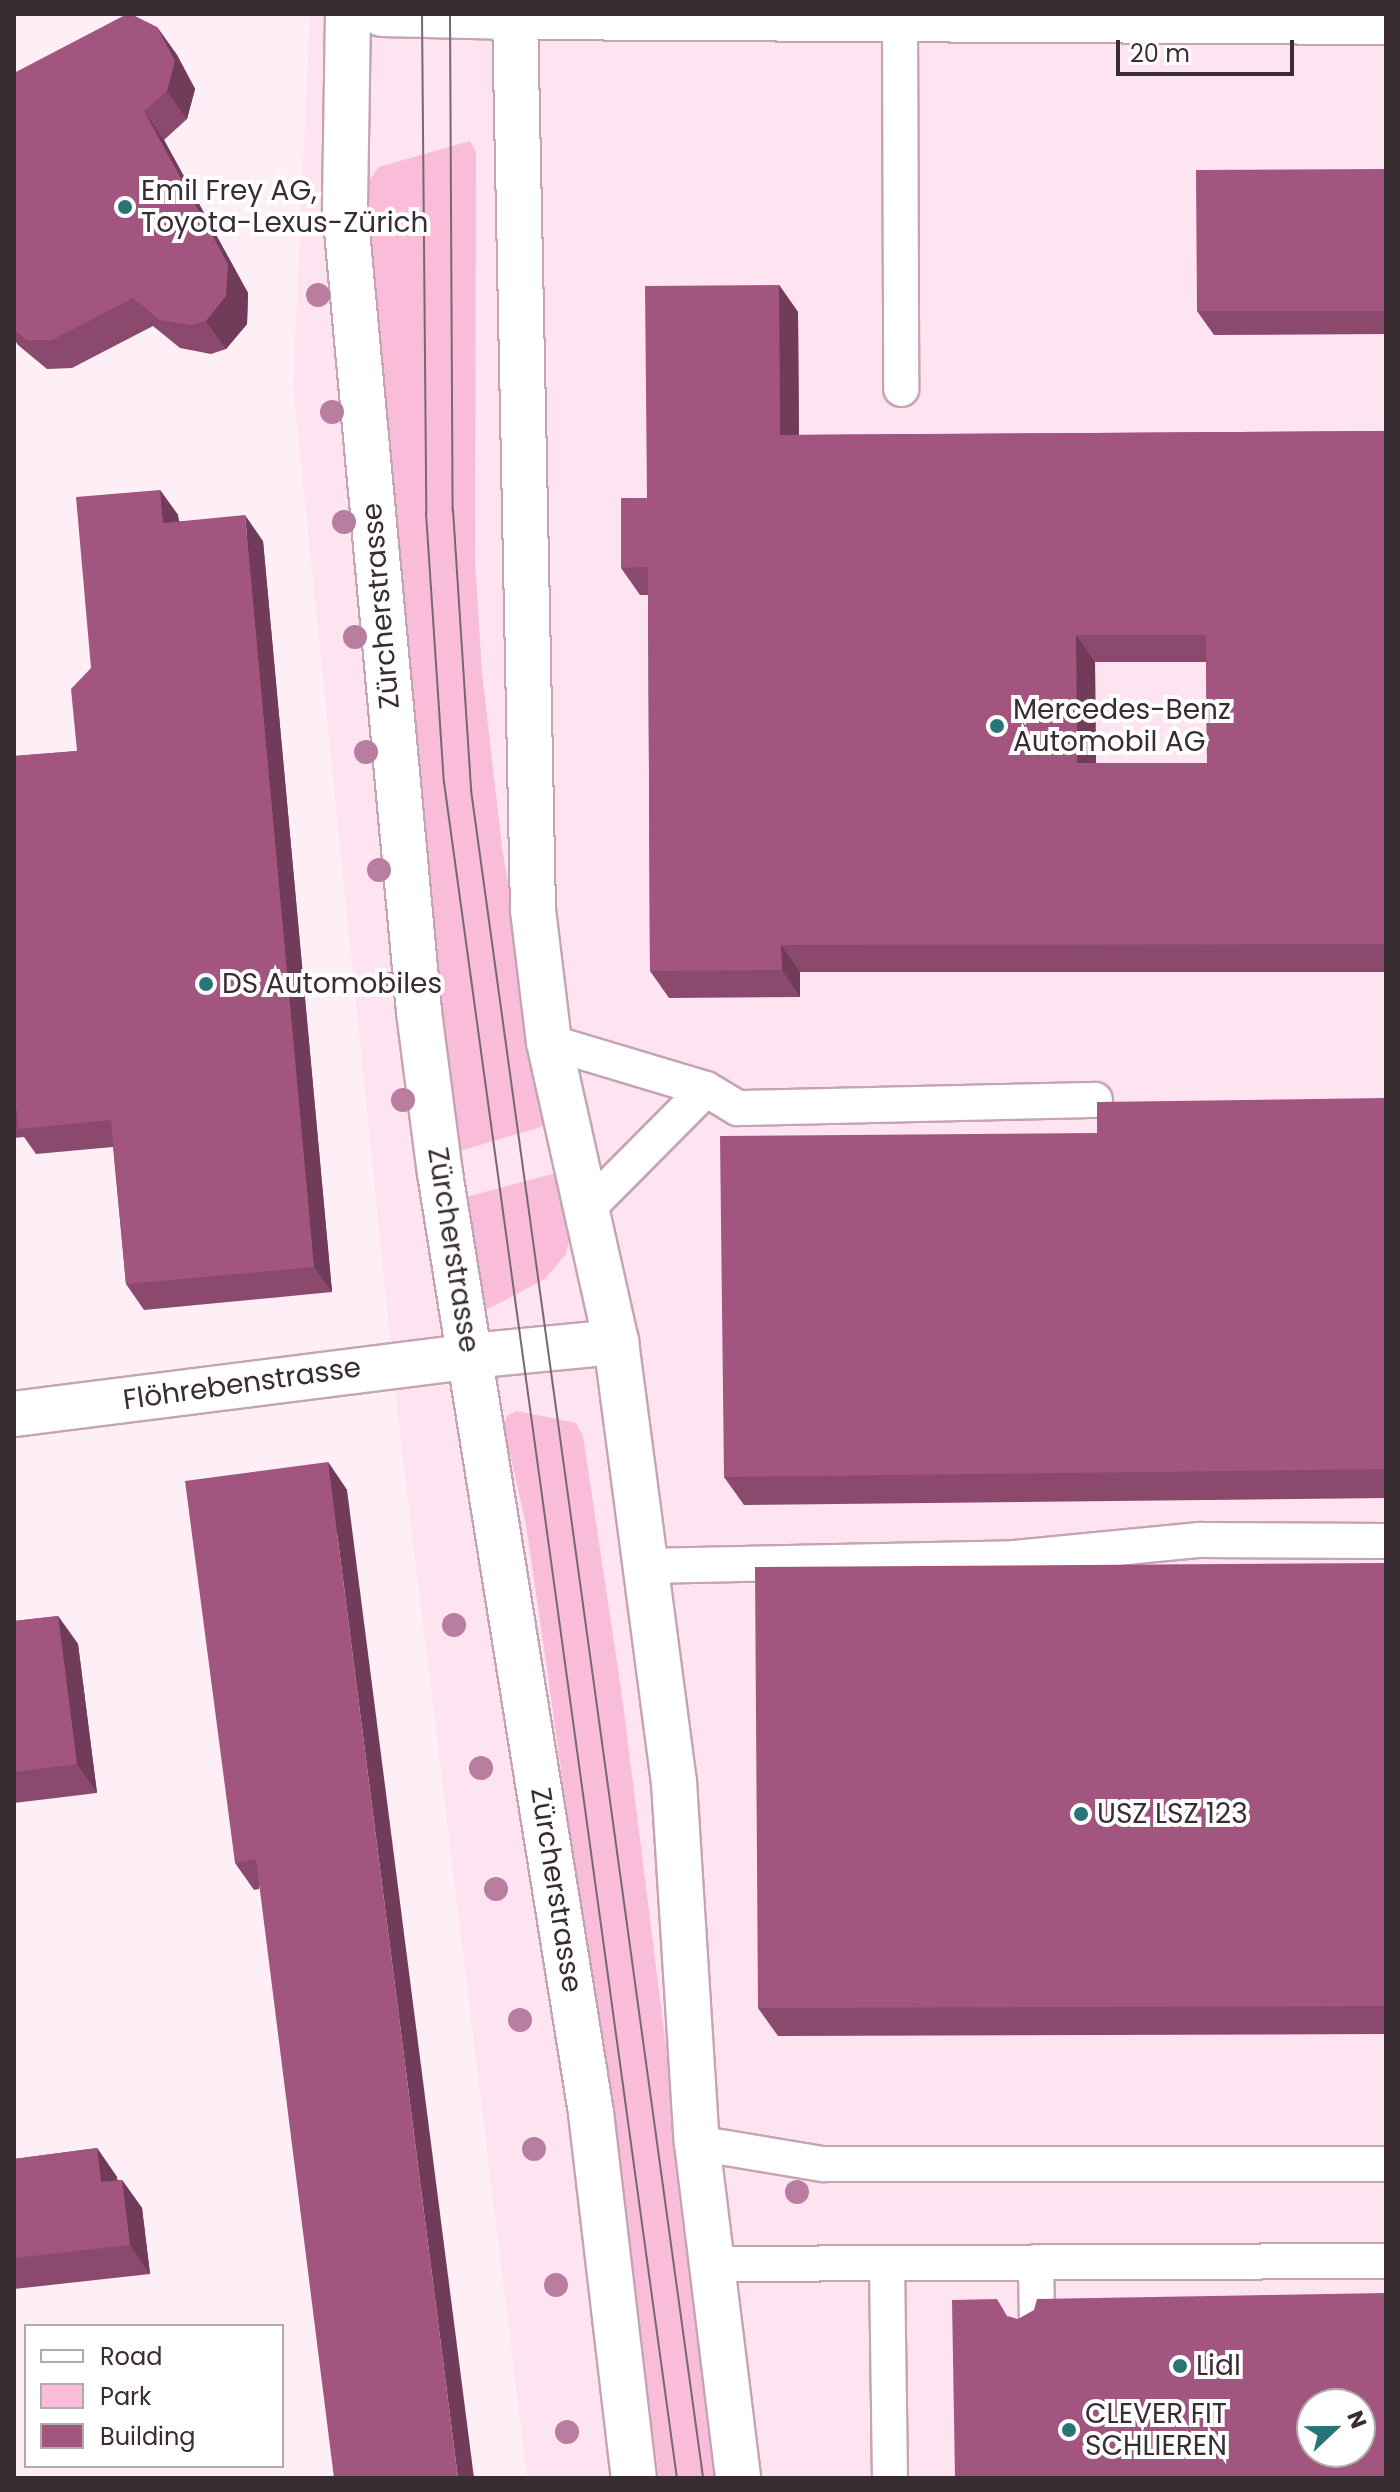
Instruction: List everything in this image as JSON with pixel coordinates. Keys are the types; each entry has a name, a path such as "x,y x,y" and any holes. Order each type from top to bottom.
{"main road":[{"name":"Zürcherstrasse","path":"348,14 345,209 398,796 435,1137 591,2113 634,2478"},
{"path":"382,14 900,22 1377,19"},
{"path":"515,16 533,910 549,1042 616,1342 674,1782 697,2143 738,2478"},
{"name":"Flöhrebenstrasse","path":"14,1414 470,1356 616,1342"}],"lane":[{"path":"900,22 901,389"},
{"path":"549,1042 706,1089 738,1108 1095,1100"},
{"path":"586,1210 706,1089"},
{"path":"645,1566 1015,1558 1200,1540 1386,1541"},
{"path":"697,2143 823,2164 1386,2164"},
{"path":"712,2264 1386,2261"},
{"path":"1036,2262 1037,2328"},
{"path":"887,2264 890,2478"}],"shaded area":[{"path":"310,14 1386,14 1386,2478 527,2478 400,1435 293,384"}],"green space":[{"path":"470,141 476,152 475,561 482,673 502,847 547,1125 460,1151 439,1002 368,267 367,183 379,167"},
{"path":"560,1172 573,1222 566,1254 545,1279 488,1309 482,1303 466,1197"},
{"path":"517,1411 576,1423 583,1436 622,1696 720,2478 659,2478 526,1525 504,1427 507,1416"}],"building":[{"path":"127,14 157,27 175,61 167,91 144,111 228,264 226,296 206,321 191,325 160,320 133,298 52,340 27,340 14,330 14,73"},
{"path":"1386,169 1386,311 1197,311 1196,170"},
{"path":"779,285 780,435 1386,431 1386,944 781,945 782,970 650,971 648,567 621,568 621,498 647,498 645,286","holes":["1076,635 1206,635 1207,763 1077,763"]},
{"path":"160,490 163,523 245,515 314,1267 126,1284 111,1120 18,1129 17,1110 14,1111 14,756 77,751 71,689 91,668 76,497"},
{"path":"1386,1098 1386,1469 724,1477 720,1136 1097,1133 1097,1102"},
{"path":"328,1462 458,2478 334,2478 256,1859 235,1863 185,1481"},
{"name":"USZ LSZ 123","path":"1386,1563 1386,2006 758,2008 755,1567"},
{"path":"58,1616 77,1764 14,1772 14,1621"},
{"path":"97,2148 101,2182 122,2180 130,2245 14,2258 14,2159"},
{"name":"Lidl","path":"1386,2293 1386,2478 955,2478 952,2300 997,2299 1007,2316 1018,2319 1034,2310 1037,2299"}],"tram line":[{"path":"422,14 426,513 444,782 677,2478"},
{"path":"450,14 453,510 471,790 703,2478"}],"place":[{"name":"Emil Frey AG, Toyota-Lexus-Zürich","path":"125,207"},
{"name":"Mercedes-Benz Automobil AG","path":"997,726"},
{"name":"DS Automobiles","path":"206,984"},
{"name":"USZ LSZ 123","path":"1081,1814"},
{"name":"Lidl","path":"1180,2366"},
{"name":"CLEVER FIT SCHLIEREN","path":"1069,2430"}]}
